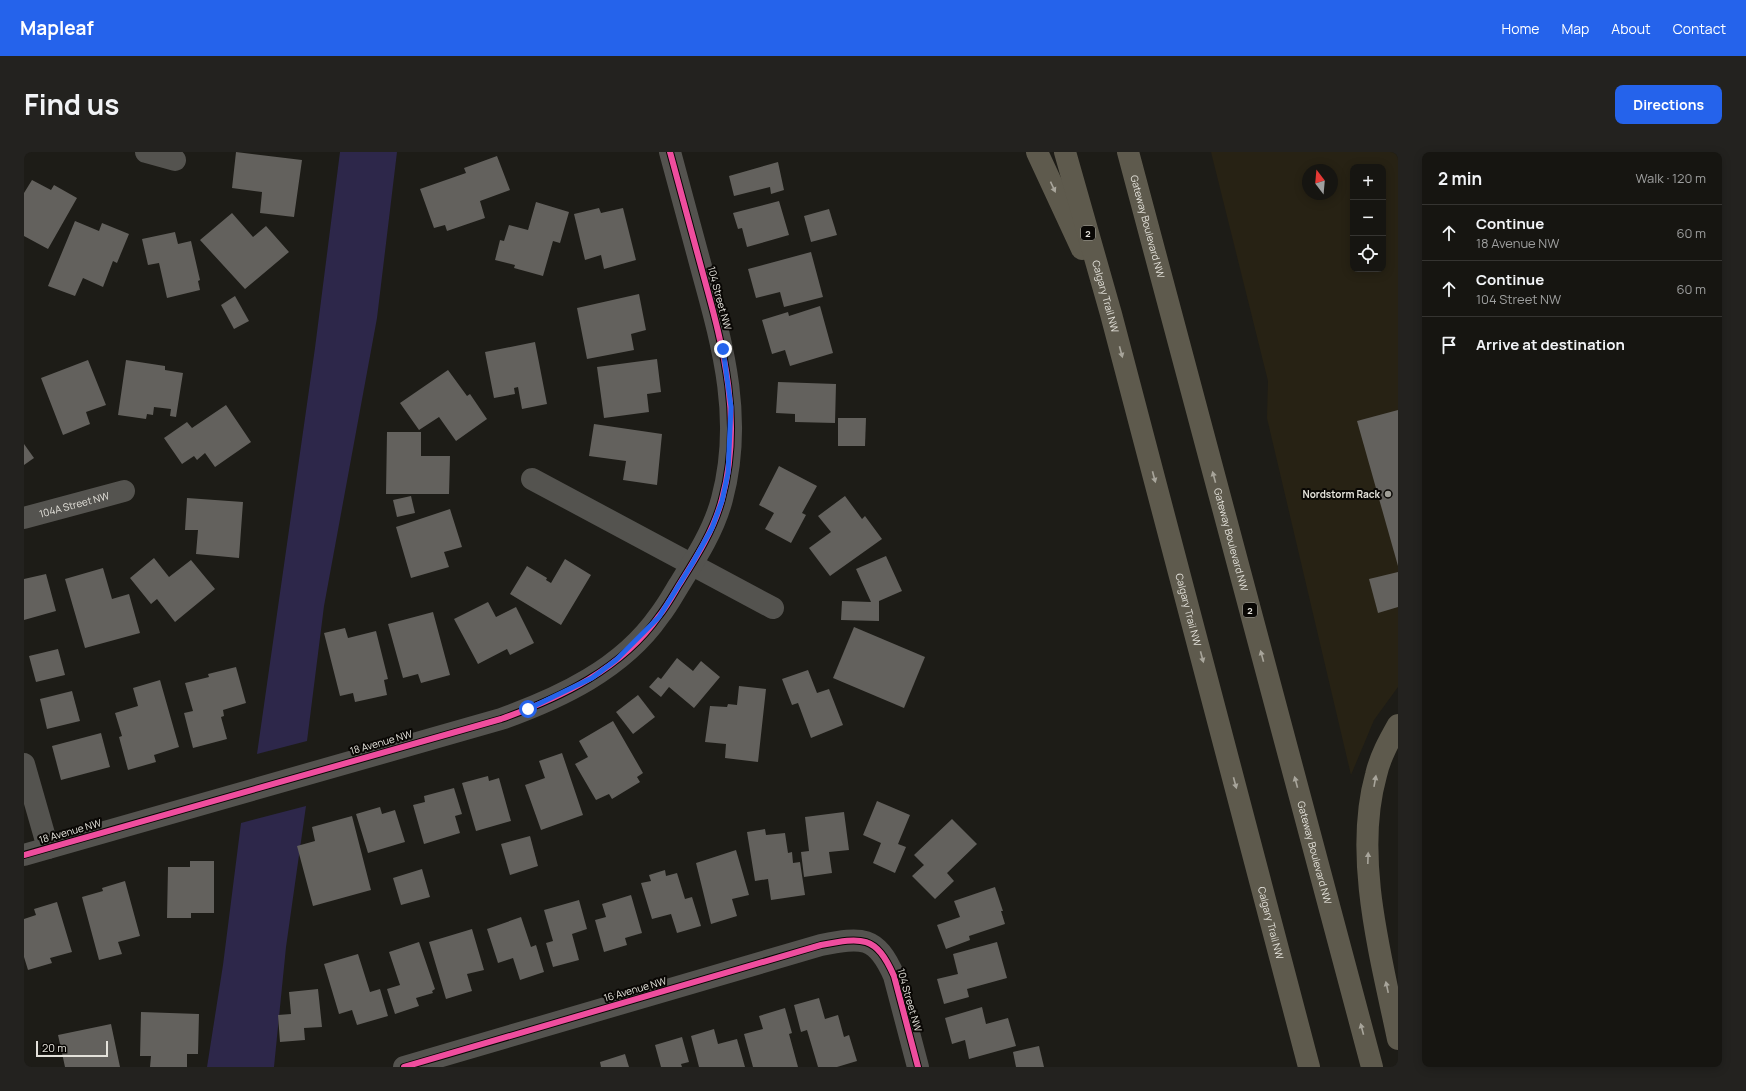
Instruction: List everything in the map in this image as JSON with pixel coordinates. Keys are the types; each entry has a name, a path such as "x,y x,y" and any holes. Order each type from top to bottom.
{"highway":[{"path":"1037,152 1111,314"},
{"name":"Calgary Trail NW","path":"1065,152 1111,314 1309,1067"},
{"name":"Gateway Boulevard NW","path":"1128,152 1372,1067"},
{"path":"1398,725 1385,748 1375,775 1369,819 1367,868 1377,940 1398,1039"}],"street":[{"path":"146,152 175,160"},
{"name":"104 Street NW","path":"670,152 718,329 728,376 731,407 728,473 722,501 712,528 692,564"},
{"path":"532,479 773,608"},
{"name":"104A Street NW","path":"24,518 124,490"},
{"name":"18 Avenue NW","path":"24,855 501,719 534,707 592,678 616,660 659,617 692,564"},
{"path":"24,764 48,848"},
{"name":"16 Avenue NW","path":"404,1067 821,946 858,940 873,944"},
{"name":"104 Street NW","path":"873,944 888,963 894,976 918,1067"}],"shaded area":[{"path":"340,152 397,152 377,318 324,606 307,741 257,754 315,348"},
{"path":"1211,152 1398,152 1398,687 1374,720 1351,775 1267,418 1268,381"},
{"path":"306,806 286,947 274,1067 207,1067 223,965 241,823"}],"building":[{"path":"236,152 302,160 294,217 260,213 262,192 232,188"},
{"path":"497,156 510,190 480,201 485,218 447,231 445,225 434,228 420,189 466,173 464,168"},
{"path":"778,162 784,190 771,194 770,187 734,196 729,176"},
{"path":"32,180 51,190 54,185 77,198 48,249 24,236 24,193"},
{"path":"779,201 789,235 747,247 742,228 738,229 733,213"},
{"path":"536,202 569,212 560,243 553,241 543,276 514,268 515,265 495,260 500,240 504,241 509,225 528,230"},
{"path":"599,208 601,213 623,208 636,260 604,269 601,255 585,260 574,214"},
{"path":"829,209 837,235 811,242 804,216"},
{"path":"232,213 253,237 266,226 289,252 245,289 200,240"},
{"path":"75,221 99,231 102,223 129,234 117,263 113,261 103,287 83,278 75,296 48,286"},
{"path":"175,232 178,244 191,241 200,280 198,281 200,290 167,298 159,263 148,265 142,239"},
{"path":"811,252 823,297 784,307 780,292 756,298 748,269"},
{"path":"639,294 646,330 631,334 634,350 587,359 577,308"},
{"path":"235,296 249,321 234,329 221,305"},
{"path":"820,306 833,353 790,366 785,350 772,354 762,320 788,312 789,316"},
{"path":"535,342 547,404 522,409 518,387 514,388 515,394 494,398 485,352"},
{"path":"657,359 661,392 647,394 649,412 604,418 597,367"},
{"path":"88,360 106,405 86,412 90,424 63,435 41,378"},
{"path":"126,360 165,366 165,370 183,373 176,417 170,416 171,409 154,407 153,415 147,414 146,419 118,415"},
{"path":"448,370 467,396 470,394 487,419 456,441 439,417 419,430 400,403"},
{"path":"778,382 836,384 835,423 795,422 795,414 776,413"},
{"path":"226,405 251,442 215,467 205,453 197,460 194,456 182,464 164,438 187,422 192,428"},
{"name":"Nordstorm Rack","path":"1398,410 1398,566 1357,421"},
{"path":"838,418 866,418 865,446 838,446"},
{"path":"594,424 662,434 657,485 623,480 626,461 589,456"},
{"path":"387,432 421,432 421,456 450,456 449,494 386,494"},
{"path":"24,444 34,458 24,465"},
{"path":"779,466 817,486 802,513 806,515 791,543 765,529 774,513 759,505"},
{"path":"411,496 415,513 397,517 393,500"},
{"path":"845,496 862,519 865,516 882,539 830,576 809,548 831,532 818,516"},
{"path":"187,498 243,502 239,558 196,554 198,530 185,530"},
{"path":"450,509 462,547 444,552 449,567 411,578 396,527"},
{"path":"886,556 902,591 879,601 879,621 841,620 842,601 871,602 856,569"},
{"path":"154,558 169,577 191,560 215,589 175,622 157,599 151,604 130,578"},
{"path":"565,559 591,575 561,625 510,594 527,566 547,578 546,580 551,583"},
{"path":"103,568 112,599 129,594 140,633 85,648 65,579"},
{"path":"1398,572 1398,607 1378,613 1369,579"},
{"path":"46,574 56,611 24,620 24,579"},
{"path":"488,602 496,617 516,607 534,643 510,655 507,649 478,664 454,619"},
{"path":"433,612 450,675 421,683 418,674 403,678 388,624"},
{"path":"854,627 925,657 904,708 833,678"},
{"path":"345,628 348,638 376,631 388,679 384,680 387,695 355,702 353,693 340,696 324,633"},
{"path":"58,649 65,675 36,682 29,656"},
{"path":"677,658 693,671 701,661 720,677 694,708 669,687 661,697 649,687 658,677 661,679"},
{"path":"236,667 246,703 223,710 224,716 221,717 227,739 193,748 184,713 193,711 185,683 209,677 208,674"},
{"path":"808,670 817,693 829,689 843,725 811,738 798,703 792,705 782,679"},
{"path":"160,680 179,747 154,755 156,762 128,770 119,737 122,736 115,713 138,706 133,688"},
{"path":"739,686 766,689 758,762 725,758 726,744 705,742 710,706 727,707 728,704 737,705"},
{"path":"72,691 80,721 47,729 40,699"},
{"path":"638,695 655,717 633,734 616,712"},
{"path":"613,721 643,773 637,777 640,782 612,799 609,794 596,800 575,764 588,757 579,741"},
{"path":"101,733 110,767 61,780 52,746"},
{"path":"562,753 583,815 541,830 525,785 545,778 539,761"},
{"path":"488,776 489,781 499,778 511,821 476,831 462,783"},
{"path":"454,788 462,814 455,816 460,833 424,844 413,805 425,802 424,796"},
{"path":"877,801 910,815 898,844 906,847 895,873 873,863 881,843 863,835"},
{"path":"380,807 382,814 395,810 405,842 368,853 356,814"},
{"path":"844,812 849,850 829,852 832,873 804,877 801,852 809,851 805,817"},
{"path":"352,816 371,890 313,906 297,846 315,841 312,827"},
{"path":"952,819 977,844 947,873 954,881 935,899 912,876 924,865 914,855"},
{"path":"765,829 766,835 785,833 788,853 792,852 793,863 800,862 805,895 771,900 768,879 755,881 747,832"},
{"path":"530,836 538,866 510,875 501,844"},
{"path":"736,850 749,895 732,899 737,916 711,924 696,863"},
{"path":"190,861 214,861 214,913 191,913 191,918 167,918 168,867 190,867"},
{"path":"422,869 430,897 401,905 393,878"},
{"path":"665,870 666,876 677,873 685,899 692,897 701,926 677,933 671,914 652,919 641,883 651,881 649,875"},
{"path":"125,881 140,936 118,942 122,954 99,960 82,897 103,891 102,888"},
{"path":"995,887 1003,911 1001,911 1005,924 969,936 970,940 946,949 937,925 960,917 954,901"},
{"path":"631,895 642,933 625,938 627,945 604,952 595,920 606,917 602,904"},
{"path":"579,900 587,929 572,934 579,960 553,967 546,943 553,941 544,910"},
{"path":"57,902 72,952 50,958 52,963 28,970 24,957 24,919 36,915 34,909"},
{"path":"521,917 531,947 536,945 544,972 520,980 513,958 498,963 487,929"},
{"path":"472,929 484,970 467,974 472,991 446,999 429,942"},
{"path":"419,942 435,989 432,991 433,993 416,998 419,1006 395,1014 387,989 400,985 389,952"},
{"path":"997,942 1007,978 967,989 969,997 944,1004 937,979 958,974 953,954"},
{"path":"358,954 370,992 380,989 388,1016 357,1025 352,1010 339,1014 324,964"},
{"path":"318,989 322,1027 304,1028 305,1040 280,1042 278,1015 291,1014 289,992"},
{"path":"819,998 825,1019 838,1015 844,1037 849,1035 857,1061 837,1067 818,1067 807,1030 801,1032 794,1005"},
{"path":"982,1007 986,1024 1008,1018 1016,1046 969,1059 965,1040 952,1044 945,1018"},
{"path":"785,1008 792,1033 789,1034 798,1067 753,1067 744,1034 763,1029 759,1016"},
{"path":"141,1012 199,1014 198,1054 187,1054 187,1067 150,1067 151,1056 140,1056"},
{"path":"111,1024 120,1067 65,1067 58,1035"},
{"path":"714,1029 718,1044 737,1039 745,1067 699,1067 691,1036"},
{"path":"682,1037 689,1062 681,1064 682,1067 661,1067 655,1045"},
{"path":"1039,1046 1044,1067 1016,1067 1013,1052"},
{"path":"625,1054 629,1067 601,1067 600,1062"}],"cycle path":[{"path":"24,855 501,719 545,702 588,680 627,652 644,635 662,612 698,554 714,522 722,499 728,470 731,442 731,414 724,358 711,302 670,152"},
{"path":"404,1067 821,945 857,940 874,946 881,953 894,976 918,1067"}],"place":[{"name":"Nordstorm Rack","path":"1388,494"}],"route":[{"path":"528,709 558,696 592,678 616,660 637,641 659,617 692,564 712,528 722,501 728,473 730,441 731,407 728,376 723,349"}]}
